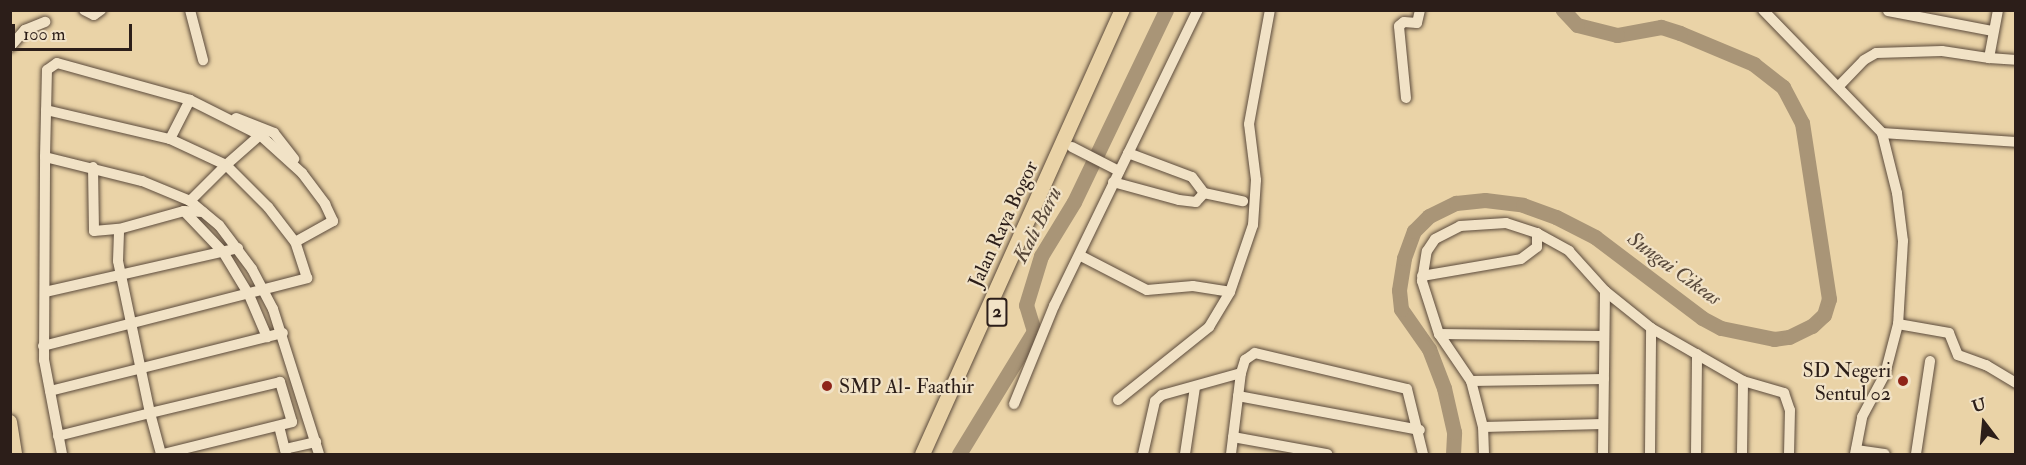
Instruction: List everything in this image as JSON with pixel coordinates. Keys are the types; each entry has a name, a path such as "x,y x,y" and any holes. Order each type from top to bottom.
{"highway":[{"name":"Jalan Raya Bogor","path":"922,454 1122,10"},
{"name":"Jalan Raya Bogor","path":"932,454 1079,151 1132,10"}],"main road":[{"path":"10,422 15,454"}],"street":[{"path":"84,10 98,15 101,10"},
{"path":"190,10 203,60"},
{"path":"1014,404 1054,306 1081,256 1113,182 1198,10"},
{"path":"1118,400 1209,327 1230,292 1253,225 1256,180 1249,124 1270,10"},
{"path":"1406,98 1399,26 1404,22 1417,23 1420,10"},
{"path":"1763,10 1882,133 1897,193 1904,248 1898,324 1885,374 1862,417 1855,452 1885,454"},
{"path":"1989,58 1998,10"},
{"path":"1888,11 1993,31"},
{"path":"10,47 25,30 45,22"},
{"path":"1838,87 1864,60 1876,53 1942,51 2016,60"},
{"path":"62,454 44,346 47,70 57,63 190,100 227,116 260,135 302,173"},
{"path":"170,139 190,100"},
{"path":"44,346 265,291 307,278 295,242 268,207 226,165 170,139 46,110"},
{"path":"227,116 249,120 274,133 325,204 333,223 295,242"},
{"path":"1882,133 2016,141"},
{"path":"190,201 260,135"},
{"path":"1079,151 1119,171"},
{"path":"1128,153 1192,177 1204,193 1243,201"},
{"path":"45,158 93,167 190,201 238,248 265,291 283,333 319,454"},
{"path":"93,167 94,231 119,229 184,211 203,212"},
{"path":"1113,182 1196,202 1204,193"},
{"path":"184,211 223,252 249,295 267,337"},
{"path":"1484,454 1483,427 1471,381 1438,334 1422,287 1422,276 1427,251 1435,239 1460,226 1506,223 1537,233 1569,251 1605,291 1651,327 1743,381 1786,396 1790,410 1788,454"},
{"path":"58,436 150,413 280,382 292,422 162,454 150,413 121,276 119,229"},
{"path":"1422,276 1521,259 1537,247 1537,233"},
{"path":"45,292 238,248"},
{"path":"1081,256 1147,290 1193,286 1230,292"},
{"path":"1603,454 1605,291"},
{"path":"1898,324 1949,333 1958,355 1986,365 2016,383"},
{"path":"1650,454 1651,327"},
{"path":"50,391 283,333"},
{"path":"1438,334 1604,336"},
{"path":"1231,454 1241,373 1245,360 1255,353 1400,384 1412,397 1424,454"},
{"path":"1696,454 1697,354"},
{"path":"1916,454 1930,361"},
{"path":"1143,454 1155,401 1162,395 1241,373"},
{"path":"1471,381 1604,379"},
{"path":"1742,454 1743,381"},
{"path":"1185,454 1195,387"},
{"path":"1238,396 1420,430"},
{"path":"1483,427 1603,424"},
{"path":"279,426 286,452 316,442"},
{"path":"1233,437 1327,454"}],"waterway":[{"name":"Kali Baru","path":"959,454 1034,331 1026,305 1041,256 1074,202 1166,10"},
{"name":"Sungai Cikeas","path":"1453,454 1454,432 1444,388 1429,349 1401,309 1399,290 1404,258 1414,231 1429,216 1456,203 1485,200 1523,205 1556,217 1595,237 1702,318 1721,328 1774,339 1789,337 1812,326 1824,315 1829,299 1802,123 1783,87 1754,64 1680,33 1661,27 1617,35 1577,25 1563,10"}],"place":[{"name":"SD Negeri Sentul 02","path":"1903,381"},
{"name":"SMP Al- Faathir","path":"827,386"}]}
